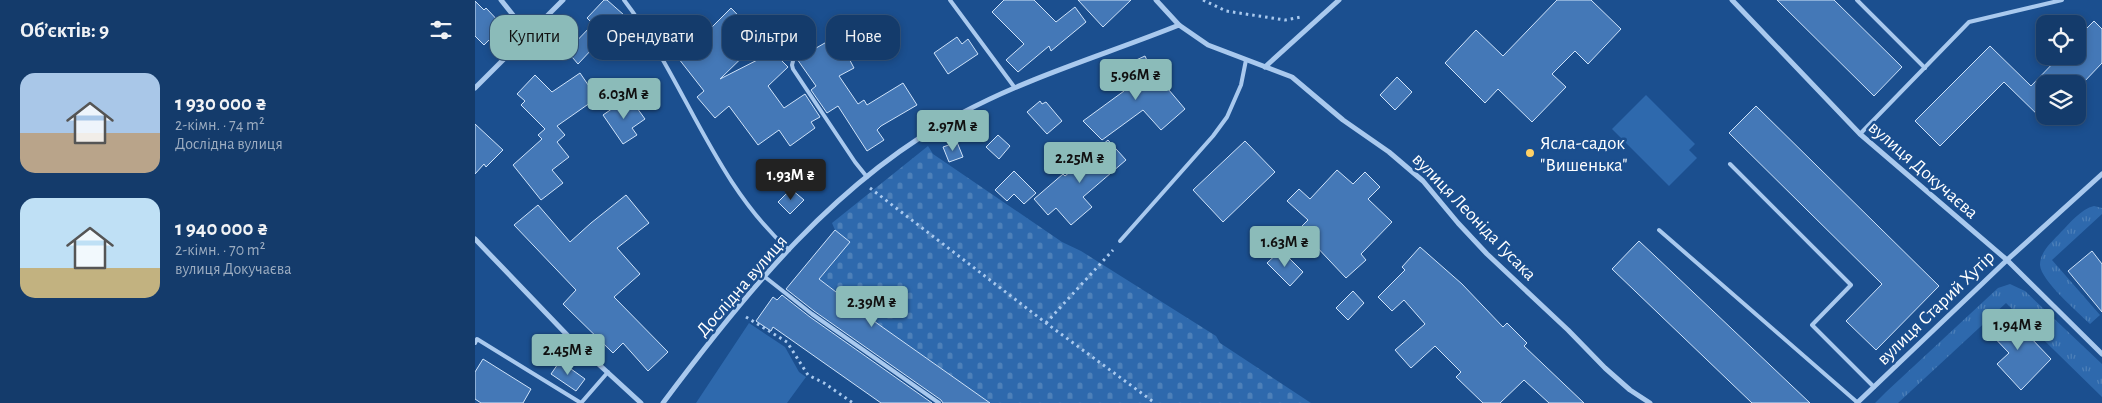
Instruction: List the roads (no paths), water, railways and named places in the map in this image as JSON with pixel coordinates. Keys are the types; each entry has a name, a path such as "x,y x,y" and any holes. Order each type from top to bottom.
{"street":[{"path":"501,0 513,15"},
{"path":"548,15 563,0"},
{"path":"1156,0 1179,25 1208,45 1265,67 1339,0"},
{"name":"вулиця Докучаєва","path":"1732,0 1860,134 2007,260 2102,354"},
{"name":"Дослідна вулиця","path":"663,403 692,365 789,250 864,179 913,142 961,113 1015,88 1179,25"},
{"path":"475,88 502,60"},
{"name":"вулиця Леоніда Гусака","path":"1265,67 1292,77 1343,120 1389,152 1418,176 1487,254 1562,324 1619,382 1650,403"},
{"name":"вулиця Старий Хутір","path":"1857,403 2007,260 2102,174"},
{"path":"475,239 570,338 641,403"}],"lane":[{"path":"624,0 654,44 740,195 767,229 789,250"},
{"path":"951,0 1015,88"},
{"path":"1857,0 1925,68"},
{"path":"1860,134 1969,22 2061,0"},
{"path":"793,60 793,69 855,162 864,179"},
{"path":"1119,241 1197,156 1223,123 1238,93 1246,60"},
{"path":"1730,164 1851,284 1812,325 1874,387"},
{"path":"1659,230 1857,403"},
{"path":"765,277 813,314 939,403"},
{"path":"475,342 477,339 581,403 608,372"}],"place":[{"name":"Ясла-садок \"Вишенька\"","path":"1530,153"}]}
